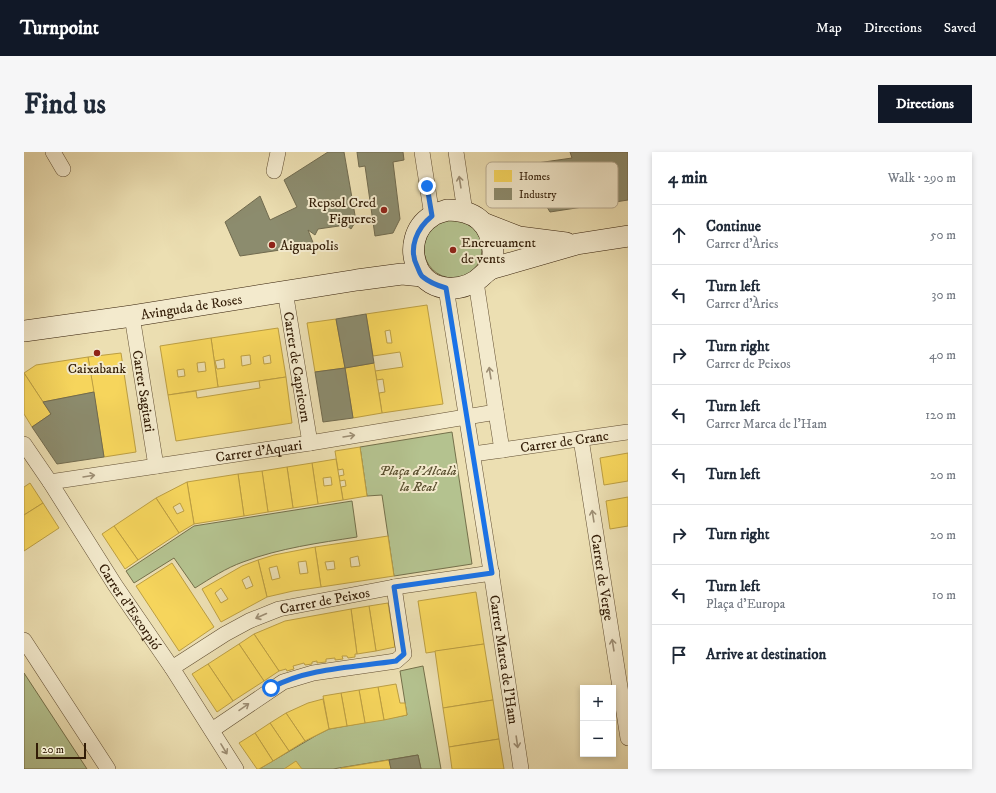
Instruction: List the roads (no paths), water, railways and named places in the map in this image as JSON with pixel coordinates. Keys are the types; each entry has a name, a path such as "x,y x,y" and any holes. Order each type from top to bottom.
{"main road":[{"path":"576,244 520,237 483,223 472,215 464,212 447,210 432,216 424,223 416,234 413,247 415,262 422,276 429,281 446,288 455,289 468,286 483,275 576,244 628,236"},
{"path":"483,223 490,235 493,258 483,275"},
{"name":"Avinguda de Roses","path":"357,280 387,268 398,261 413,247"},
{"name":"Avinguda de Roses","path":"24,331 132,316 357,280 402,274 422,276"}],"street":[{"path":"53,152 63,169"},
{"path":"274,171 278,152"},
{"path":"422,152 432,216"},
{"path":"456,152 464,212"},
{"path":"473,454 502,450 496,412 483,275"},
{"name":"Carrer Marca de l'Ham","path":"446,288 492,573 521,769"},
{"name":"Carrer de Capricorn","path":"285,291 310,443"},
{"name":"Carrer Sagitari","path":"132,316 156,466"},
{"path":"466,417 496,412"},
{"name":"Carrer d'Aquari","path":"50,482 310,443 466,417"},
{"name":"Carrer de Cranc","path":"502,450 628,432"},
{"name":"Carrer de Verge","path":"581,439 628,738"},
{"name":"Carrer d'Escorpió","path":"24,444 50,482 115,585 172,668 236,769"},
{"name":"Carrer de Peixos","path":"172,668 225,634 249,621 279,609 394,587 492,573"},
{"path":"212,730 283,682 313,673 396,661 404,654 394,587"},
{"path":"24,640 108,769"}],"place":[{"name":"Repsol Cred Figueres","path":"384,210"},
{"name":"Aiguapolis","path":"272,245"},
{"name":"Encreuament de vents","path":"453,250"},
{"name":"Caixabank","path":"97,353"}],"park label":[{"name":"Plaça d'Alcalà la Real","path":"418,478"}]}
